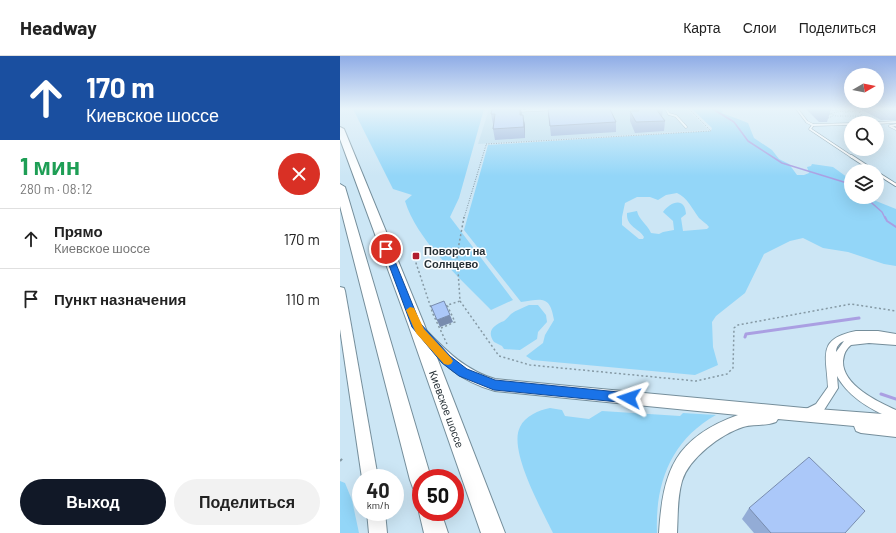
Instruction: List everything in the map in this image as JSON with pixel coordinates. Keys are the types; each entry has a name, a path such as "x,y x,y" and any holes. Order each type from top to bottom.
{"highway":[{"name":"Киевское шоссе","path":"341,131 416,324 493,533"},
{"path":"340,187 418,469"},
{"path":"433,521 436,533"}],"main road":[{"path":"340,291 343,326 368,469"},
{"path":"416,324 420,331 451,364 463,372 488,384 804,415 896,422"},
{"path":"668,533 670,502 676,475 688,457 703,441 738,421 766,417 896,430"},
{"path":"377,521 378,533"}],"street":[{"path":"804,415 820,407 834,388 830,356 833,344 846,336 861,333 896,337"},
{"path":"896,342 865,339 851,341 841,349 838,359 841,372 849,386 861,397 882,410 896,415"}],"lane":[{"path":"813,131 863,164"},
{"path":"884,177 896,185"}],"path":[{"path":"707,131 486,144 461,228 457,255 460,301 499,356 530,365 696,381 727,374 734,368 734,328 738,326 852,304 896,311"},
{"path":"414,254 434,314 448,346"},
{"path":"439,308 460,301"},
{"path":"440,328 455,322 447,305"},
{"path":"447,320 449,324"},
{"path":"340,461 343,458"}],"shaded area":[{"path":"364,131 478,131 459,198 450,217 513,300 491,310 454,273 419,231 405,201 412,195 393,189"},
{"path":"482,131 688,131 478,144"},
{"path":"707,131 751,131 754,138 772,150 779,159 789,164 797,175 809,173 807,167 811,166 812,164 833,167 844,175 844,204 884,204 896,209 896,266 884,264 848,252 823,248 803,238 790,241 764,254 745,293 716,316 712,322 713,347 718,365 695,375 532,360 526,356 543,343 545,335 554,320 550,306 544,300 521,302 464,230 488,145","holes":["677,193 687,201 699,218 707,224 709,227 707,229 683,231 681,218 686,214 685,208 677,202 673,203 663,212 673,221 674,230 659,234 651,233 639,217 637,211 627,213 627,218 642,234 644,237 643,239 639,239 622,225 625,203 637,197 650,197 658,200 666,195"]},
{"path":"529,305 538,305 546,315 547,322 538,332 537,339 520,350 504,349 502,346 494,342 491,335 492,329 517,310"},
{"path":"550,408 562,410 565,416 589,419 602,411 680,416 683,413 716,415 700,425 688,437 677,450 669,465 663,480 659,497 657,533 553,533 522,465 518,437 520,427 525,420 541,410"},
{"path":"340,481 345,483 352,500 352,521 356,521 359,533 340,533"}],"building":[{"path":"444,301 450,315 437,320 431,306"},
{"path":"809,457 865,511 845,533 771,533 749,508"}],"waterway":[{"path":"741,131 748,141 782,163 844,182"},
{"path":"873,204 882,212 885,218"},
{"path":"885,217 887,221 896,227"},
{"path":"745,337 746,334 859,318"},
{"path":"881,394 896,399"}],"slow traffic":[{"path":"410,310 420,331 448,361"}],"place":[{"name":"Поворот на Солнцево","path":"416,256"}],"route":[{"path":"386,249 420,331 446,360 463,372 488,384 494,385 629,398"}]}
